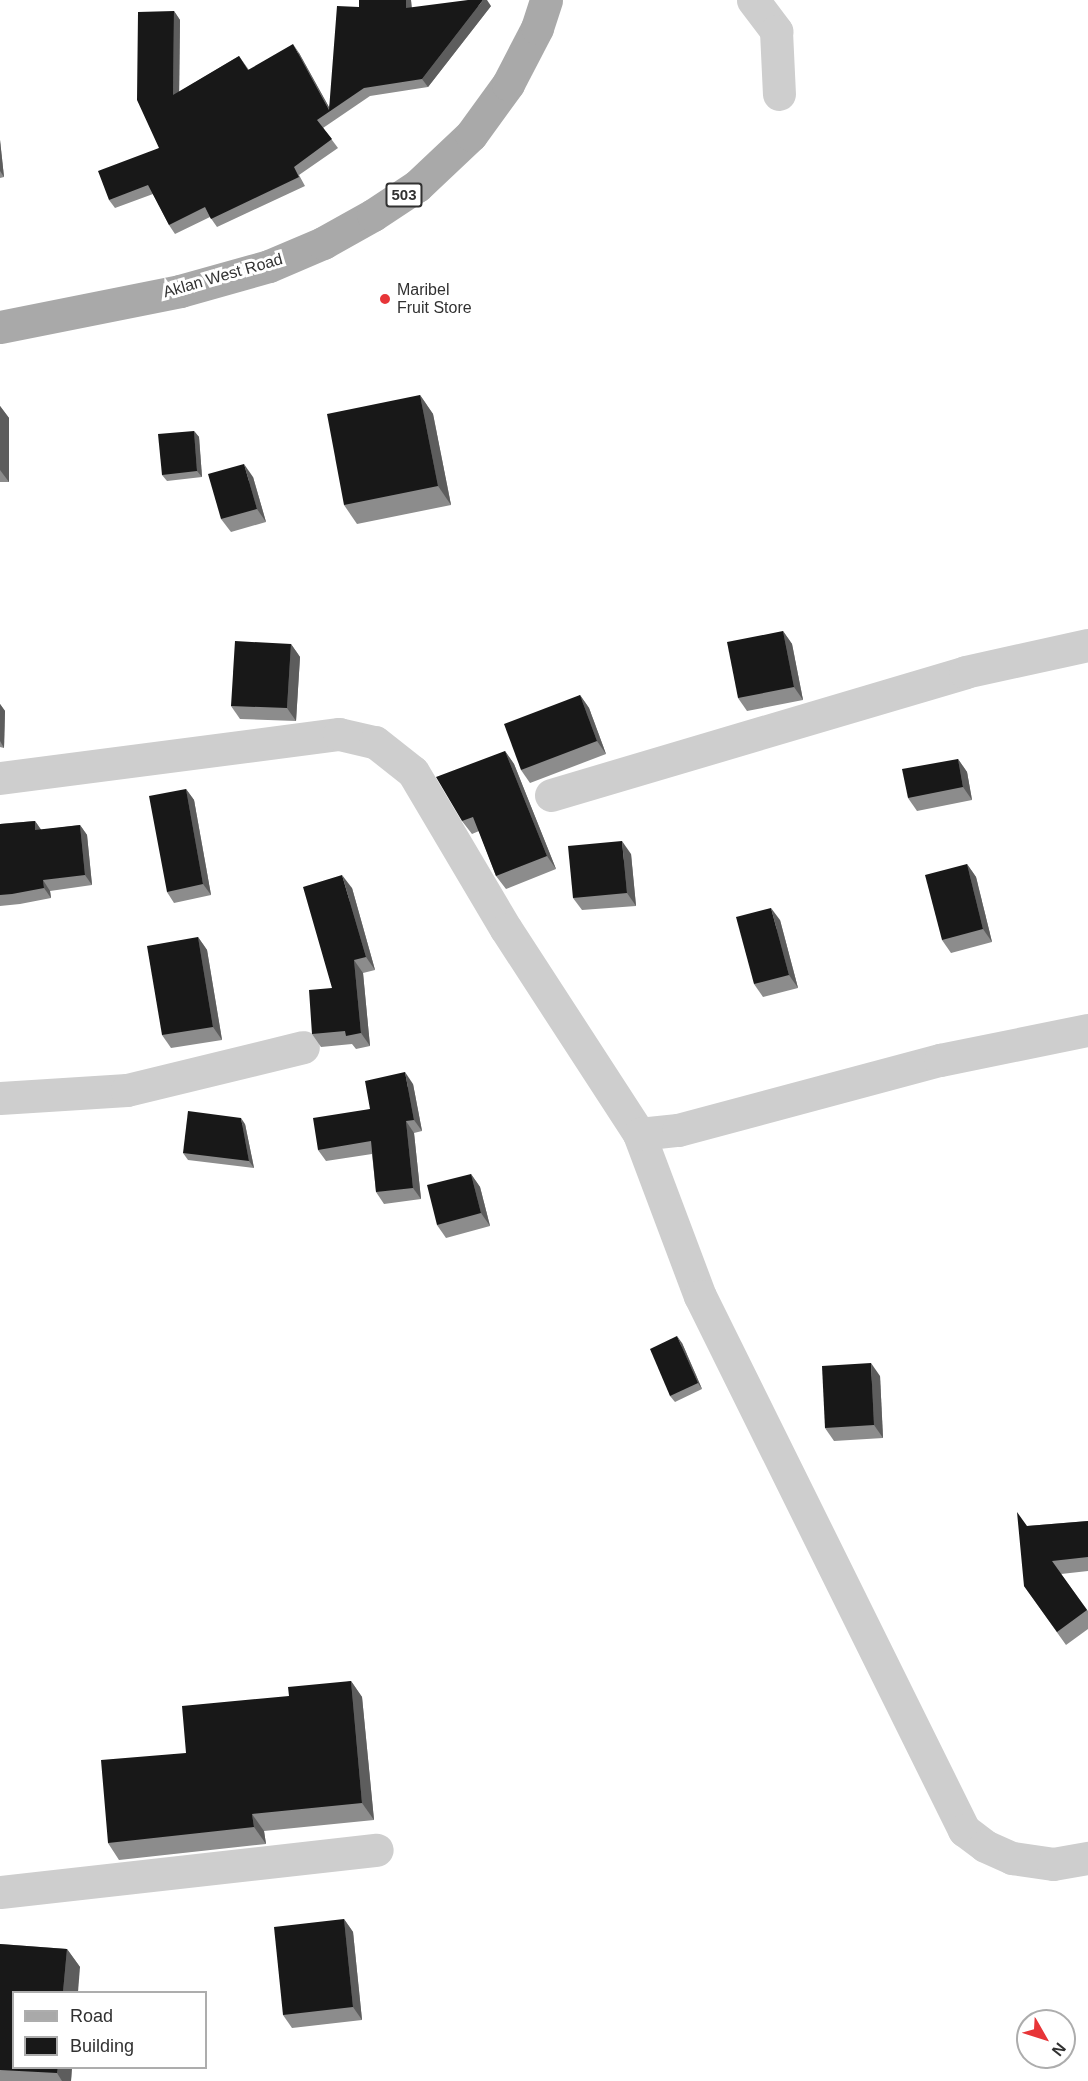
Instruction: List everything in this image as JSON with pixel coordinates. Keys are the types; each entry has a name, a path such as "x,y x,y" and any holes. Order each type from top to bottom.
{"main road":[{"name":"Aklan West Road","path":"0,327 180,291 269,266 323,243 373,215 417,186 471,135 508,84 537,28 546,0"}],"street":[{"path":"753,0 776,31 780,94"},
{"path":"551,795 965,672 1088,645"},
{"path":"0,778 339,734 375,742 413,772 506,928 639,1134 700,1296 964,1830 985,1846 1012,1858 1053,1864 1088,1858"},
{"path":"639,1134 678,1130 940,1060 1088,1030"},
{"path":"0,1098 127,1090 303,1047"},
{"path":"0,1892 376,1850"}],"building":[{"path":"359,0 406,0 406,8 483,0 422,79 364,88 317,120 332,139 294,167 299,177 211,219 205,207 169,225 148,185 109,200 98,171 159,148 137,100 138,12 174,11 173,95 239,56 248,70 293,44 329,110 337,6 359,7"},
{"path":"420,395 438,486 344,505 327,414"},
{"path":"194,431 197,471 162,475 158,434"},
{"path":"244,464 257,509 221,519 208,474"},
{"path":"783,631 794,687 738,698 727,642"},
{"path":"235,641 291,644 287,708 231,706"},
{"path":"580,695 597,741 521,770 504,724"},
{"path":"505,751 547,856 496,876 473,817 462,821 436,777"},
{"path":"958,759 963,787 908,798 902,769"},
{"path":"186,789 203,884 167,892 149,796"},
{"path":"35,821 35,830 80,825 85,875 43,880 44,888 0,895 0,824"},
{"path":"622,841 627,893 573,898 568,846"},
{"path":"967,864 983,929 942,940 925,875"},
{"path":"342,875 366,957 354,960 361,1033 346,1036 345,1031 312,1034 309,990 332,988 303,887"},
{"path":"771,908 789,975 754,984 736,917"},
{"path":"198,937 213,1027 162,1035 147,946"},
{"path":"405,1072 414,1120 406,1121 413,1188 376,1192 371,1141 318,1150 313,1118 370,1109 365,1081"},
{"path":"188,1111 241,1118 249,1161 183,1153"},
{"path":"471,1174 481,1213 437,1225 427,1185"},
{"path":"677,1336 698,1383 670,1396 650,1349"},
{"path":"871,1363 874,1425 825,1428 822,1366"},
{"path":"1017,1512 1027,1526 1088,1521 1088,1557 1052,1561 1087,1610 1057,1632 1024,1586"},
{"path":"351,1681 362,1803 252,1814 254,1827 108,1843 101,1760 186,1753 182,1706 289,1696 288,1687"},
{"path":"344,1919 353,2007 283,2015 274,1927"},
{"path":"0,1944 67,1949 63,1991 12,1991 12,2069 58,2069 57,2073 0,2070"}],"place":[{"name":"Maribel Fruit Store","path":"385,299"}]}
